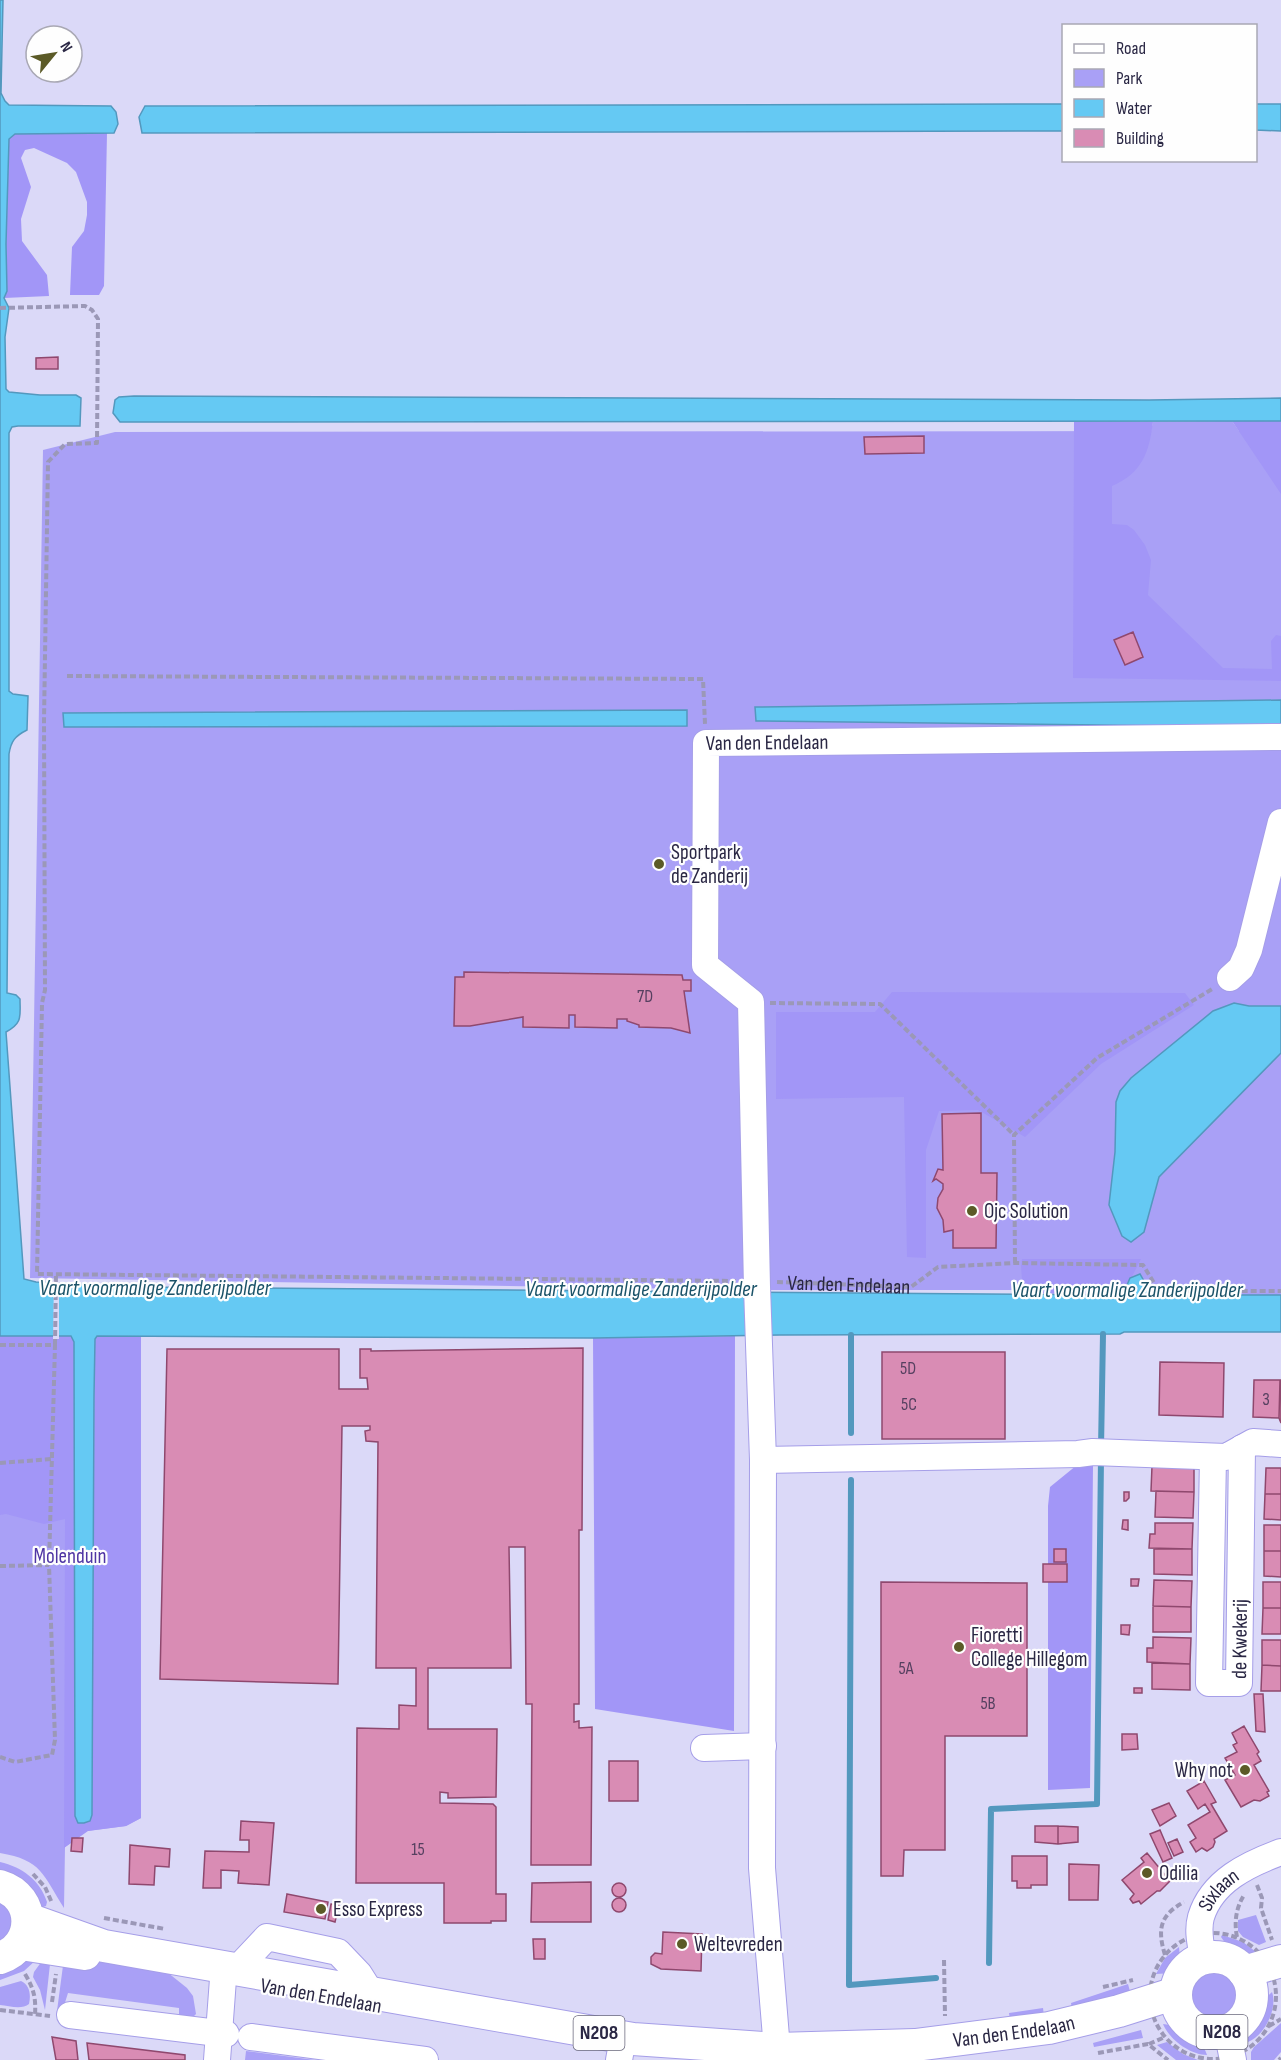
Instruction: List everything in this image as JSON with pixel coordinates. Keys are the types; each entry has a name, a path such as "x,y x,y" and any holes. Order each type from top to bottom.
{"main road":[{"path":"0,1886 8,1888 19,1897 26,1910 19,1949"},
{"name":"Van den Endelaan","path":"19,1949 104,1946 620,2055 734,2059 915,2045 1049,2028 1119,2011 1174,2014"},
{"path":"1203,1959 1214,1957 1235,1964 1247,1984 1281,1961"},
{"name":"N208","path":"1203,1959 1186,1969 1179,1980 1174,2014 1203,2031 1215,2033 1230,2045 1237,2025 1250,2007 1247,1984 1281,1980"},
{"name":"Van den Endelaan","path":"230,1974 371,1993 633,2039 784,2054"},
{"name":"Van den Endelaan","path":"811,2060 894,2057 974,2050 1144,2023 1174,2014"}],"street":[{"name":"Van den Endelaan","path":"784,2054 762,1868 763,1460 752,1002 705,965 706,743 1281,737"},
{"path":"1230,978 1241,968 1249,950 1281,822"},
{"path":"763,1460 1094,1452 1226,1457 1253,1442 1281,1444"},
{"name":"de Kwekerij","path":"1213,1457 1209,1683 1239,1683 1242,1448"},
{"path":"704,1748 763,1746"},
{"name":"Sixlaan","path":"1203,1959 1199,1934 1200,1923 1209,1899 1233,1874 1281,1852"},
{"path":"217,2060 230,1974"},
{"path":"70,2015 222,2034"},
{"path":"251,2037 425,2060"}],"path":[{"path":"0,308 85,306 92,310 98,319 97,443 65,444 48,462 44,721 45,990 42,1003 37,1274 56,1276 757,1281"},
{"path":"67,676 704,680 706,743"},
{"path":"1014,1135 1097,1058 1230,978"},
{"path":"752,1002 880,1004 1014,1135 1015,1263"},
{"name":"Van den Endelaan","path":"757,1281 911,1287 938,1267 1015,1263 1143,1265 1159,1291 1281,1291"},
{"path":"0,1757 15,1762 52,1755 55,1740 50,1565 56,1276"},
{"path":"0,1345 56,1344"},
{"path":"0,1463 52,1459"},
{"path":"0,1566 50,1565"},
{"name":"Sixlaan","path":"1250,1886 1254,1878 1262,1898 1261,1908 1281,1961"},
{"name":"Sixlaan","path":"1237,1937 1236,1914 1245,1893"},
{"path":"100,1917 174,1932"},
{"path":"19,1949 34,1989 35,2015"},
{"name":"Van den Endelaan","path":"944,1960 943,2017 954,2015"},
{"path":"1101,1988 1140,1979"},
{"path":"0,2010 35,2015 70,2015"},
{"path":"1098,2053 1148,2044 1174,2014"},
{"path":"1268,2027 1281,2019"},
{"path":"1148,2044 1168,2060"}],"green space":[{"path":"107,133 104,286 99,295 70,295 72,247 84,231 87,202 76,172 67,163 34,148 25,150 21,158 31,187 21,219 22,241 47,275 49,296 4,298 7,291 9,139 15,134"},
{"name":"Sportpark de Zanderij","path":"1232,421 1239,431 1281,431 1281,1295 1151,1295 1148,1290 747,1290 30,1278 43,450 115,432 1151,431 1153,422"},
{"path":"1232,421 1281,421 1281,494"},
{"path":"1074,422 1153,422 1149,443 1142,461 1130,475 1112,486 1112,524 1127,525 1134,530 1145,545 1151,560 1148,595 1223,668 1272,669 1271,641 1276,635 1281,636 1281,681 1073,678"},
{"path":"892,992 1185,993 1194,1005 1101,1064 1025,1137 978,1110 939,1111 926,1150 926,1258 907,1257 904,1097 776,1099 776,1012 875,1012"},
{"path":"1022,1259 1141,1259 1124,1292 1104,1295 1023,1293"},
{"name":"Molenduin","path":"0,1336 141,1337 141,1818 126,1826 87,1831 65,1847 64,1908 40,1871 25,1860 0,1853"},
{"path":"0,1336 71,1336 74,1342 75,1816 78,1823 90,1821 92,1815 95,1339 97,1336 141,1337 141,1818 126,1826 88,1831 64,1848 65,1519 44,1524 6,1514 0,1515"},
{"path":"735,1336 734,1731 595,1709 593,1338"},
{"path":"1077,1465 1093,1465 1090,1788 1048,1790 1048,1506 1050,1487"},
{"path":"0,1862 16,1867 35,1881 44,1894 46,1906 40,1908 0,1876"},
{"path":"0,1900 12,1913 11,1932 0,1942"},
{"path":"1256,1915 1266,1942 1259,1945 1243,1937 1238,1931 1238,1920"},
{"path":"1222,1935 1243,1942 1256,1952 1241,1958 1228,1947"},
{"path":"1179,1947 1180,1958 1173,1973 1156,1974 1165,1958"},
{"path":"47,1954 51,1955 45,2010 40,1990 33,1977"},
{"path":"19,1958 36,1960 24,1971 0,1980 0,1973"},
{"path":"64,1958 94,1960 167,1972 187,1988 193,1996 196,2014 191,2019 179,2021 179,2008 68,1993 62,2012 57,2011"},
{"path":"1213,1972 1229,1979 1236,1995 1229,2011 1213,2018 1197,2011 1190,1995 1197,1979"},
{"path":"21,1981 29,1991 29,2004 19,2007 0,2005 0,1987"},
{"path":"1128,1984 1132,1999 1073,2015 1071,2003"},
{"path":"1272,1992 1273,2006 1268,2021 1259,2034 1248,2042 1249,2028 1254,2015"},
{"path":"1043,2008 1044,2016 1010,2020 1009,2013"},
{"path":"1281,2023 1281,2052 1274,2060 1251,2060 1254,2047"},
{"path":"1163,2024 1190,2033 1201,2043 1207,2055 1194,2052 1181,2045 1170,2035"},
{"path":"1141,2030 1143,2038 1094,2047 1093,2043"},
{"path":"1167,2042 1183,2054 1198,2060 1176,2060 1157,2045"},
{"path":"246,2051 315,2060 245,2060"}],"water":[{"name":"Vaart voormalige Zanderijpolder","path":"0,0 3,0 1,93 5,101 9,105 111,106 116,112 118,124 114,133 15,134 9,139 7,291 4,298 9,308 5,337 6,389 9,392 76,395 81,398 80,426 18,426 12,427 9,433 9,691 13,694 28,696 27,730 14,739 9,754 7,993 16,995 20,999 20,1010 18,1022 6,1032 24,1279 36,1282 132,1287 1104,1295 1124,1292 1130,1278 1140,1274 1152,1295 1281,1295 1281,1332 593,1338 97,1336 95,1339 94,1396 92,1815 90,1821 78,1823 75,1816 74,1342 71,1336 0,1336"},
{"path":"1062,104 1062,131 142,133 139,117 145,106"},
{"path":"1257,104 1281,104 1281,131 1257,130"},
{"path":"119,397 1149,400 1281,398 1281,421 120,422 113,413 115,400"},
{"path":"1281,700 1281,727 756,721 755,707"},
{"path":"687,710 687,726 64,727 63,713"},
{"path":"1234,1003 1249,1006 1281,1006 1281,1053 1159,1177 1144,1232 1131,1242 1122,1236 1109,1205 1115,1152 1116,1102 1120,1091 1131,1078 1213,1011"}],"pier":[{"path":"54,1280 59,1280 59,1339 53,1339"}],"building":[{"path":"58,357 58,369 36,369 36,358"},
{"path":"924,436 924,453 865,454 864,437"},
{"path":"1133,632 1143,657 1125,665 1114,640"},
{"path":"464,972 682,975 683,980 691,980 691,991 684,991 690,1033 671,1028 639,1027 627,1019 617,1019 617,1028 575,1027 575,1015 569,1015 569,1028 523,1027 523,1017 470,1026 454,1026 455,977 464,977"},
{"path":"981,1113 981,1173 997,1173 996,1248 953,1248 953,1230 944,1232 943,1220 937,1208 943,1184 936,1179 933,1181 938,1169 943,1170 942,1114"},
{"path":"583,1348 582,1530 579,1530 579,1704 574,1704 574,1722 579,1721 579,1728 592,1727 591,1865 531,1865 532,1704 526,1704 525,1547 509,1547 511,1668 428,1668 428,1729 497,1729 496,1797 448,1798 448,1793 440,1792 440,1803 493,1804 496,1807 496,1894 506,1894 506,1921 444,1923 444,1883 356,1883 357,1728 399,1729 399,1705 416,1706 416,1668 376,1668 378,1442 366,1441 365,1431 370,1430 370,1426 342,1426 338,1684 160,1679 167,1349 339,1349 339,1389 368,1389 367,1378 360,1378 360,1349 371,1349 371,1351"},
{"path":"882,1352 1005,1352 1005,1439 882,1439"},
{"path":"1160,1362 1224,1363 1223,1417 1159,1415"},
{"path":"1254,1380 1280,1380 1279,1418 1253,1417"},
{"path":"1281,1380 1281,1423 1279,1418"},
{"path":"1152,1466 1194,1466 1194,1492 1151,1491"},
{"path":"1266,1468 1281,1468 1281,1494 1265,1494"},
{"path":"1156,1491 1194,1492 1193,1518 1155,1517"},
{"path":"1124,1492 1129,1492 1129,1498 1126,1501 1124,1501"},
{"path":"1265,1494 1281,1494 1281,1520 1264,1519"},
{"path":"1123,1520 1128,1520 1128,1530 1122,1529"},
{"path":"1155,1523 1193,1523 1192,1549 1149,1548 1150,1534 1155,1534"},
{"path":"1264,1525 1281,1525 1281,1551 1264,1551"},
{"path":"1054,1549 1066,1549 1066,1562 1054,1562"},
{"path":"1154,1549 1192,1549 1192,1575 1154,1574"},
{"path":"1264,1551 1281,1551 1281,1577 1264,1576"},
{"path":"1043,1564 1067,1564 1067,1582 1043,1582"},
{"path":"1131,1579 1139,1579 1138,1586 1131,1586"},
{"path":"1154,1580 1192,1581 1191,1607 1153,1606"},
{"path":"881,1582 1027,1583 1027,1736 945,1736 945,1850 904,1850 903,1876 881,1876"},
{"path":"1263,1582 1281,1582 1281,1608 1263,1608"},
{"path":"1153,1606 1191,1607 1191,1632 1153,1632"},
{"path":"1263,1608 1281,1608 1281,1634 1262,1634"},
{"path":"1121,1625 1130,1625 1129,1635 1121,1634"},
{"path":"1153,1637 1191,1638 1190,1664 1147,1662 1147,1648 1153,1648"},
{"path":"1262,1640 1281,1640 1281,1666 1262,1665"},
{"path":"1152,1663 1190,1664 1190,1690 1152,1689"},
{"path":"1262,1665 1281,1666 1281,1691 1261,1691"},
{"path":"1134,1688 1142,1688 1142,1693 1134,1693"},
{"path":"1254,1694 1263,1694 1265,1732 1256,1731"},
{"name":"Why not","path":"1244,1726 1259,1752 1257,1754 1261,1761 1254,1765 1269,1791 1267,1792 1269,1796 1241,1807 1225,1780 1235,1775 1225,1758 1237,1752 1233,1745 1237,1743 1232,1733"},
{"path":"1122,1734 1137,1734 1138,1749 1122,1750"},
{"path":"609,1761 638,1761 638,1801 609,1801"},
{"path":"1204,1781 1216,1802 1211,1804 1227,1831 1214,1839 1213,1847 1207,1851 1202,1848 1196,1852 1190,1842 1196,1838 1188,1825 1210,1812 1205,1804 1198,1809 1187,1791"},
{"path":"1169,1803 1176,1816 1160,1826 1152,1810"},
{"path":"241,1821 274,1823 269,1885 238,1883 239,1871 221,1870 221,1888 203,1888 205,1851 249,1852 249,1840 240,1840"},
{"path":"1035,1826 1058,1826 1058,1844 1035,1842"},
{"path":"1058,1826 1078,1827 1078,1842 1058,1844"},
{"path":"1160,1830 1172,1858 1163,1862 1150,1834"},
{"path":"72,1838 83,1838 82,1852 71,1851"},
{"path":"1177,1839 1183,1852 1174,1856 1168,1843"},
{"path":"130,1845 170,1849 169,1867 155,1866 154,1885 129,1884"},
{"name":"Odilia","path":"1147,1853 1170,1881 1141,1904 1139,1901 1133,1903 1130,1899 1134,1894 1122,1880 1144,1862 1141,1858"},
{"path":"1012,1856 1047,1856 1047,1885 1017,1888 1017,1881 1012,1881"},
{"path":"1069,1864 1099,1865 1098,1900 1069,1900"},
{"path":"591,1882 591,1922 531,1922 532,1883"},
{"path":"619,1883 624,1885 626,1890 624,1895 619,1897 614,1895 612,1890 614,1885"},
{"path":"287,1894 328,1902 325,1919 284,1912"},
{"path":"619,1898 624,1900 626,1905 624,1910 619,1912 614,1910 612,1905 614,1900"},
{"path":"331,1904 339,1905 335,1922 328,1920"},
{"name":"Weltevreden","path":"663,1932 702,1934 701,1971 661,1969 651,1964 651,1957 655,1953 662,1954"},
{"path":"533,1939 545,1939 545,1959 534,1959"},
{"path":"52,2037 76,2041 78,2060 56,2060"},
{"path":"87,2043 185,2055 185,2060 89,2060"}],"waterway":[{"path":"1101,1448 1103,1334"},
{"path":"851,1335 851,1433"},
{"path":"989,1963 991,1809 1097,1804 1101,1458"},
{"path":"851,1480 849,1985 936,1978"}],"place":[{"name":"Sportpark de Zanderij","path":"659,864"},
{"name":"Ojc Solution","path":"972,1211"},
{"name":"Fioretti College Hillegom","path":"959,1647"},
{"name":"Why not","path":"1245,1770"},
{"name":"Odilia","path":"1147,1873"},
{"name":"Esso Express","path":"321,1909"},
{"name":"Weltevreden","path":"682,1944"}]}
